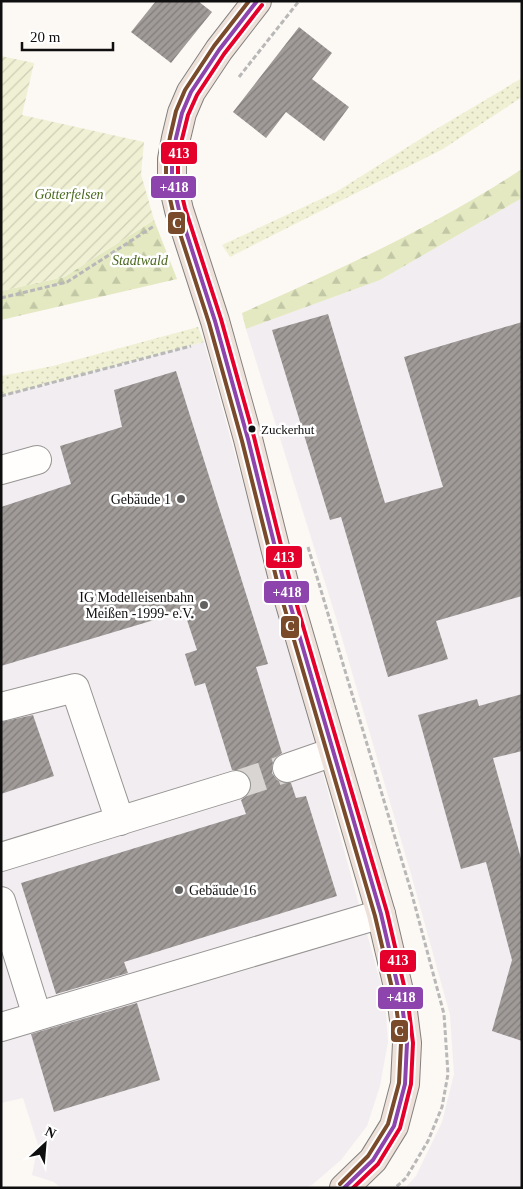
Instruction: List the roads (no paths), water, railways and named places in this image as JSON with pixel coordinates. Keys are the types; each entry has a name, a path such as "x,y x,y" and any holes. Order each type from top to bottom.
{"main road":[{"path":"257,1 201,74 191,92 182,113 172,159 172,180 179,210 220,337 285,587 381,914 402,1004 407,1043 405,1084 394,1126 373,1160 344,1188"}],"lane":[{"path":"1,470 37,460"},
{"path":"1,707 75,688 120,821"},
{"path":"287,768 333,752"},
{"path":"1,857 236,785"},
{"path":"1,901 37,1016"},
{"path":"1,1027 381,914"}],"tunnel":[{"path":"236,785 287,768"}],"place":[{"name":"Zuckerhut","path":"252,429"},
{"name":"Gebäude 1","path":"181,499"},
{"name":"IG Modelleisenbahn Meißen -1999- e.V.","path":"204,605"},
{"name":"Gebäude 16","path":"179,890"}],"park label":[{"name":"Götterfelsen","path":"69,194"},
{"name":"Stadtwald","path":"140,260"}]}
